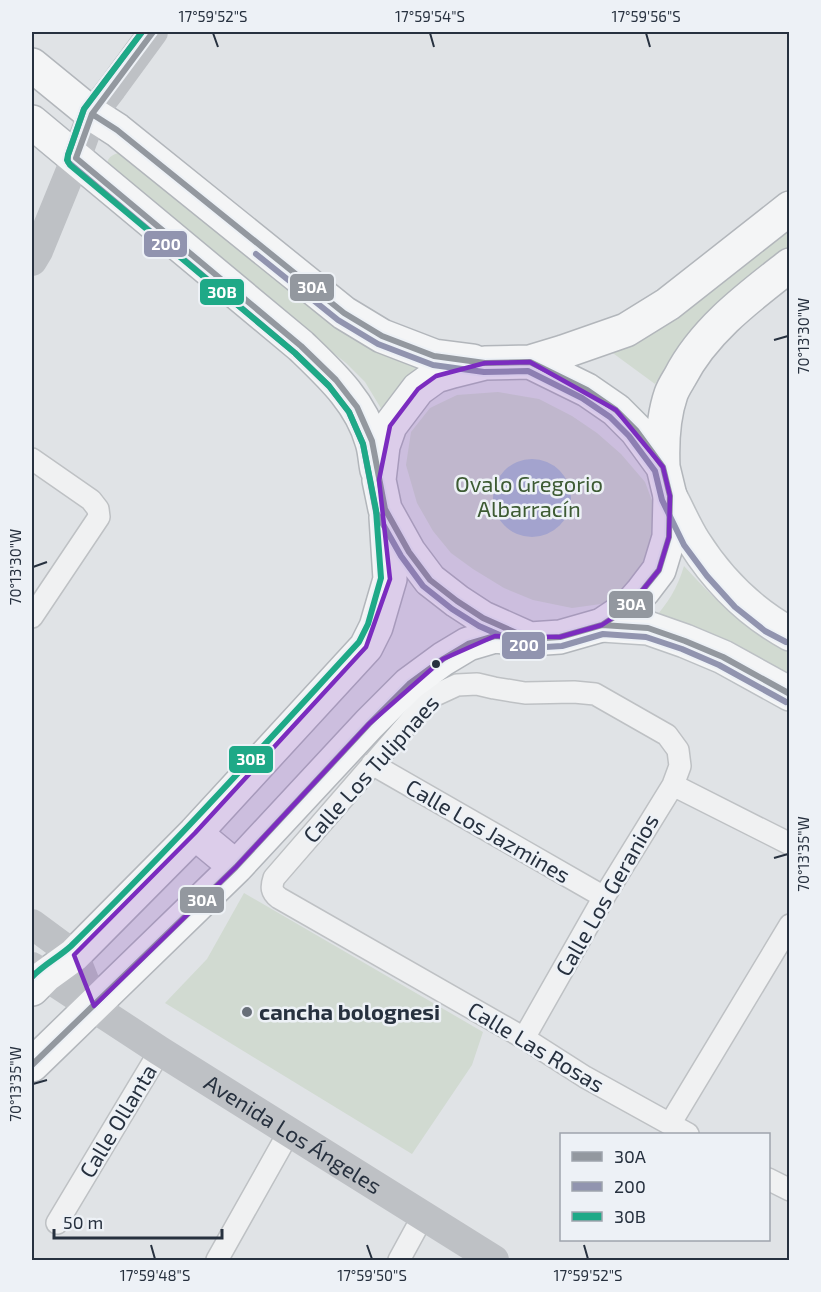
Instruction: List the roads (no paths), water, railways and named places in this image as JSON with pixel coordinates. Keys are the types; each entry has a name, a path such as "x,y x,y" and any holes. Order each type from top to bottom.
{"main road":[{"path":"32,65 92,114 117,130 344,313 382,336 434,356 485,363 530,362 626,330 668,304 789,208"},
{"path":"32,122 301,346 336,380 357,407 372,441 382,495 390,579 376,627 366,647 195,833 74,955 36,978"},
{"path":"32,1065 236,867 409,684 468,644 495,636 530,639 560,637 602,625 629,607 659,570 669,537 667,482 662,436 671,394 687,364 708,337 736,308 789,265"},
{"path":"530,362 587,390 616,410 636,430 667,482 693,540 714,571 740,600 789,634"},
{"path":"485,363 436,376 418,389 390,426 383,446 382,495 409,552 430,580 483,618 530,639"},
{"path":"602,625 648,628 685,641 723,657 789,694"},
{"path":"195,833 236,867"}],"street":[{"path":"32,261 76,158 92,114 153,32"},
{"path":"32,459 91,500 98,509 99,517 32,617"},
{"name":"Calle Los Tulipnaes","path":"274,878 431,697 457,685 477,684 525,693 595,694 667,735 678,750"},
{"name":"Calle Los Geranios","path":"524,1038 604,897 672,785 680,766 678,750"},
{"name":"Calle Los Jazmines","path":"372,764 604,897"},
{"path":"672,785 789,844"},
{"name":"Calle Las Rosas","path":"274,878 272,889 274,895 524,1038 585,1077 679,1129"},
{"path":"32,924 74,955 94,1006"},
{"path":"679,1129 789,925"},
{"name":"Avenida Los Ángeles","path":"36,978 94,1006 160,1051 494,1260"},
{"name":"Calle Ollanta","path":"57,1223 160,1051"},
{"path":"217,1260 289,1132"},
{"path":"770,1180 789,1190"},
{"path":"399,1260 423,1216"}],"water":[{"path":"532,459 547,462 564,476 571,498 568,513 554,530 532,537 517,534 500,520 493,498 496,483 510,466"}],"place":[{"name":"cancha bolognesi","path":"247,1012"}],"park label":[{"name":"Ovalo Gregorio Albarracín","path":"529,496"}]}
